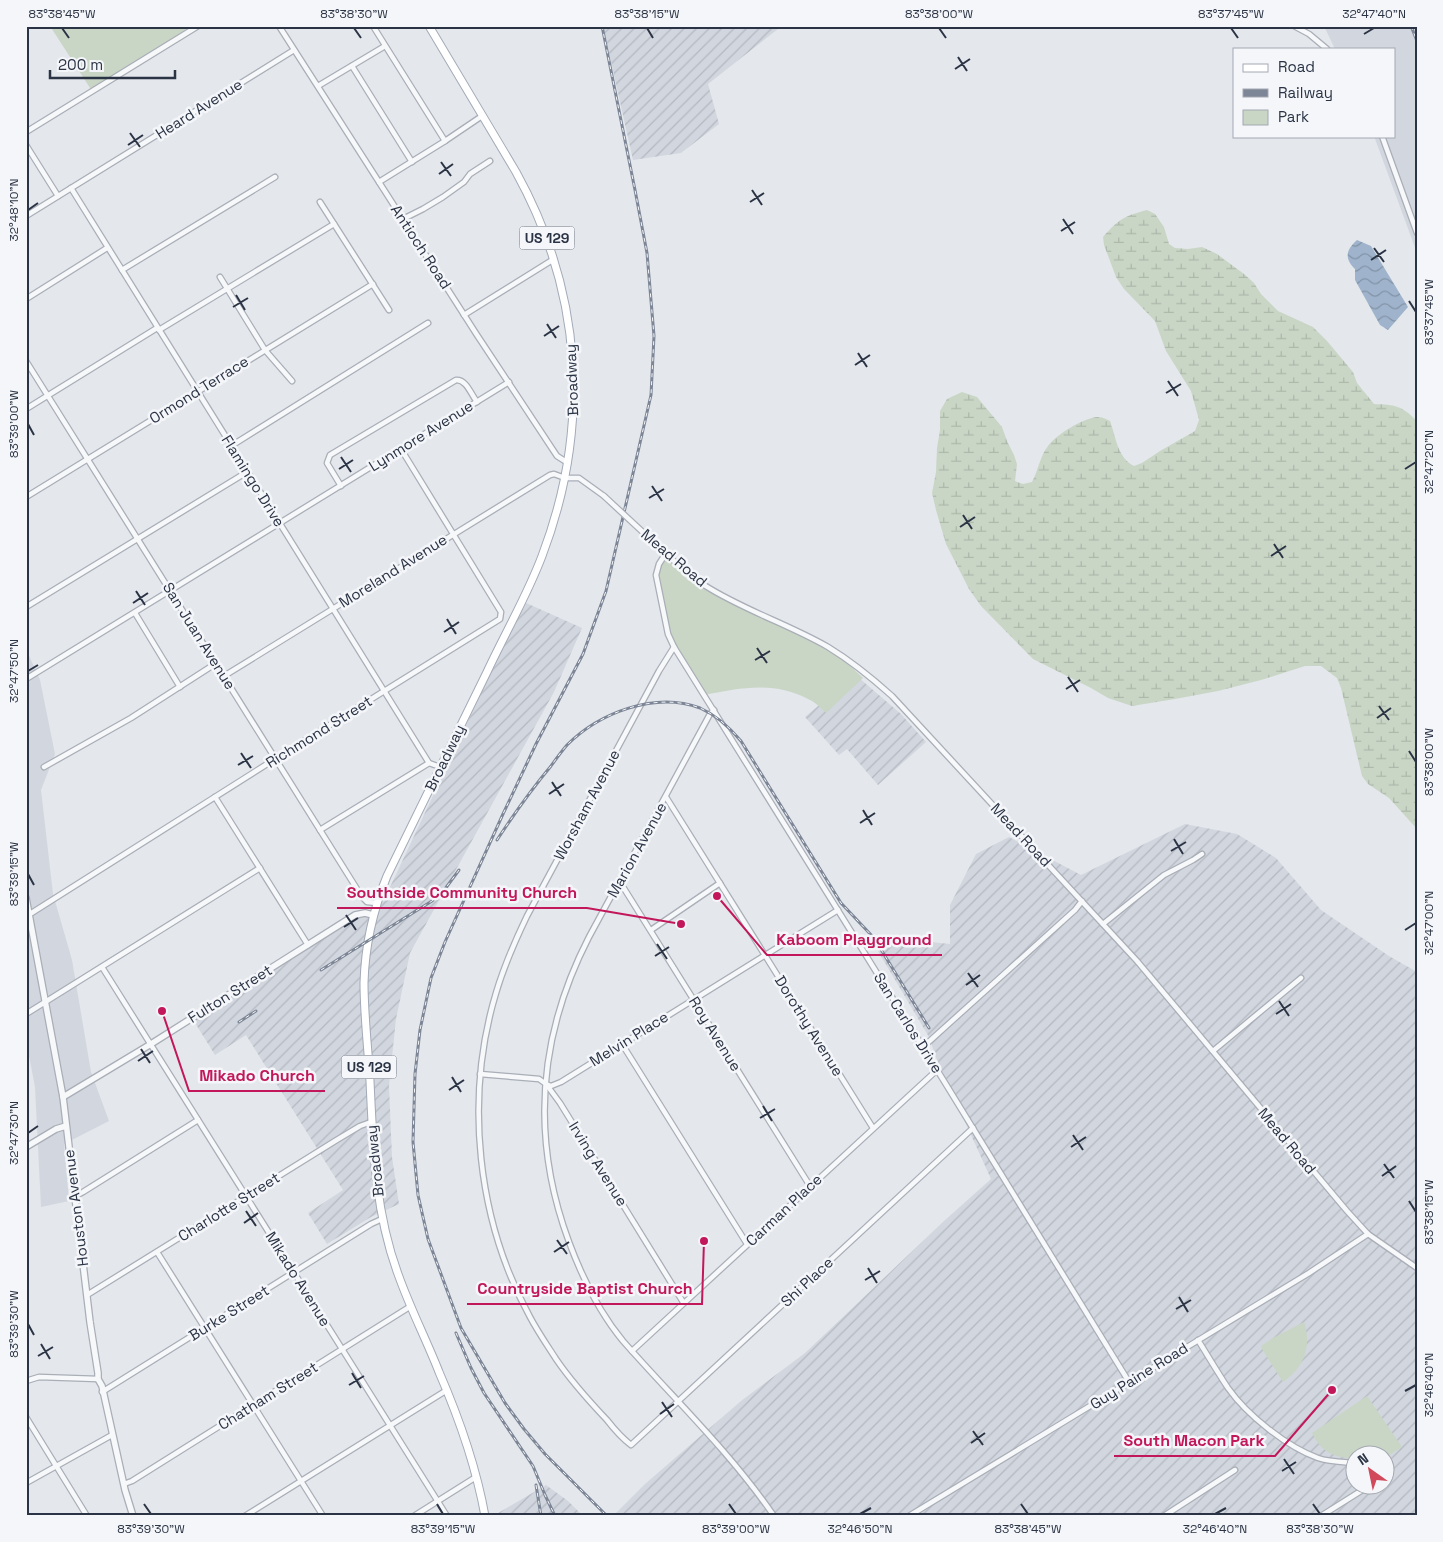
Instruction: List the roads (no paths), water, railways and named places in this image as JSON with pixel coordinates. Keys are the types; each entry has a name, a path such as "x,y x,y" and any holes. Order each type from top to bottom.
{"main road":[{"name":"Broadway","path":"429,26 527,192 542,226 554,259 565,301 573,362 574,415 568,463 555,519 542,557 387,876 373,916 366,956 364,984 373,1157 382,1219 398,1274 447,1390 464,1436 485,1516"}],"street":[{"path":"26,132 198,26"},
{"name":"Antioch Road","path":"279,26 464,315 557,456 568,463"},
{"path":"373,26 446,141"},
{"path":"1294,26 1309,34 1326,48"},
{"path":"318,86 385,46"},
{"name":"Heard Avenue","path":"26,216 294,50"},
{"path":"352,66 412,162"},
{"path":"379,182 446,141 482,116"},
{"path":"1383,138 1417,233"},
{"path":"26,145 58,196"},
{"path":"403,219 443,197 464,182 470,174 490,161"},
{"path":"122,270 275,177"},
{"name":"Flamingo Drive","path":"71,188 429,763"},
{"path":"320,202 389,310"},
{"path":"26,409 334,224"},
{"path":"26,299 107,248"},
{"path":"464,315 554,259"},
{"path":"220,277 226,290 265,350 292,382"},
{"name":"Ormond Terrace","path":"26,497 373,284"},
{"path":"231,446 428,323"},
{"name":"San Juan Avenue","path":"26,361 365,900 377,903"},
{"path":"341,486 327,463 328,458 338,450 456,380 462,381 477,402"},
{"name":"Lynmore Avenue","path":"26,679 509,382"},
{"path":"401,449 501,612 502,617 497,622 507,630"},
{"path":"26,607 247,472"},
{"name":"Moreland Avenue","path":"224,676 550,475 558,474 565,478"},
{"name":"Mead Road","path":"565,478 579,478 604,496 684,571 703,584 722,596 827,647 876,681 902,705 1163,990 1328,1190 1368,1234 1417,1268"},
{"name":"San Carlos Drive","path":"666,554 659,564 656,575 668,634 674,647 1129,1382"},
{"path":"135,613 180,686"},
{"name":"Richmond Street","path":"28,914 497,622"},
{"name":"Worsham Avenue","path":"641,1435 631,1445 580,1391 564,1371 535,1327 514,1285 500,1248 482,1168 479,1134 480,1074 483,1050 496,995 512,947 659,671 674,647"},
{"path":"44,767 126,722 215,664"},
{"name":"Marion Avenue","path":"714,710 710,714 582,950 567,987 552,1036 547,1066 544,1108 546,1149 553,1192 566,1234 574,1257 598,1305 613,1329 738,1468 774,1516"},
{"path":"320,830 429,763 440,767"},
{"name":"Dorothy Avenue","path":"666,796 873,1128"},
{"path":"215,797 308,945"},
{"path":"1103,924 1164,875 1202,854"},
{"path":"26,1014 260,868"},
{"name":"Roy Avenue","path":"620,882 810,1186"},
{"path":"651,930 720,883"},
{"name":"Houston Avenue","path":"26,898 63,1097 98,1379 101,1384 133,1516"},
{"path":"923,1047 1075,910 1082,901"},
{"name":"Melvin Place","path":"546,1084 551,1086 561,1082 838,910"},
{"name":"Fulton Street","path":"63,1097 360,913 373,916"},
{"name":"Mikado Avenue","path":"102,967 447,1516"},
{"path":"1213,1051 1301,978"},
{"path":"622,1044 747,1244"},
{"name":"Carman Place","path":"632,1351 937,1070"},
{"path":"480,1074 539,1080 546,1084"},
{"name":"Irving Avenue","path":"546,1084 560,1103 683,1302"},
{"path":"75,1196 198,1120"},
{"name":"Charlotte Street","path":"87,1295 360,1126 371,1122"},
{"path":"26,1147 56,1129 66,1126"},
{"name":"Shi Place","path":"641,1435 973,1128"},
{"name":"Burke Street","path":"102,1392 370,1224 382,1219"},
{"name":"Guy Paine Road","path":"909,1516 1309,1273 1368,1234"},
{"path":"157,1252 323,1516"},
{"name":"Chatham Street","path":"124,1484 132,1481 411,1306"},
{"path":"1198,1340 1234,1396 1269,1429 1293,1447 1320,1459 1346,1462"},
{"path":"26,1381 39,1377 98,1379"},
{"path":"245,1516 447,1390"},
{"path":"26,1417 87,1516"},
{"path":"26,1483 112,1434"},
{"path":"1164,1516 1236,1470"},
{"path":"414,1516 476,1478"},
{"path":"1321,1516 1356,1494"}],"water":[{"path":"1357,240 1371,246 1408,307 1388,330 1380,325 1355,280 1355,269 1349,261 1348,254 1350,247"}],"railway":[{"path":"602,26 647,253 654,336 651,395 606,591 583,654 536,744 503,814 445,942 431,978 420,1030 415,1074 413,1142 418,1195 428,1239 461,1328 505,1403 524,1429 545,1454 607,1516"},
{"path":"1411,26 1417,41"},
{"path":"497,840 523,802 567,745 595,723 629,708 647,704 683,703 700,708 722,722 741,741 841,903 874,938 929,1028"},
{"path":"321,970 432,901 445,889 459,870"},
{"path":"239,1022 256,1011"},
{"path":"456,1333 484,1393 533,1466 555,1516"},
{"path":"536,1485 541,1516"}],"place":[{"name":"Kaboom Playground","path":"717,896"},
{"name":"Southside Community Church","path":"681,924"},
{"name":"Mikado Church","path":"162,1011"},
{"name":"Countryside Baptist Church","path":"704,1241"},
{"name":"South Macon Park","path":"1332,1390"}]}
